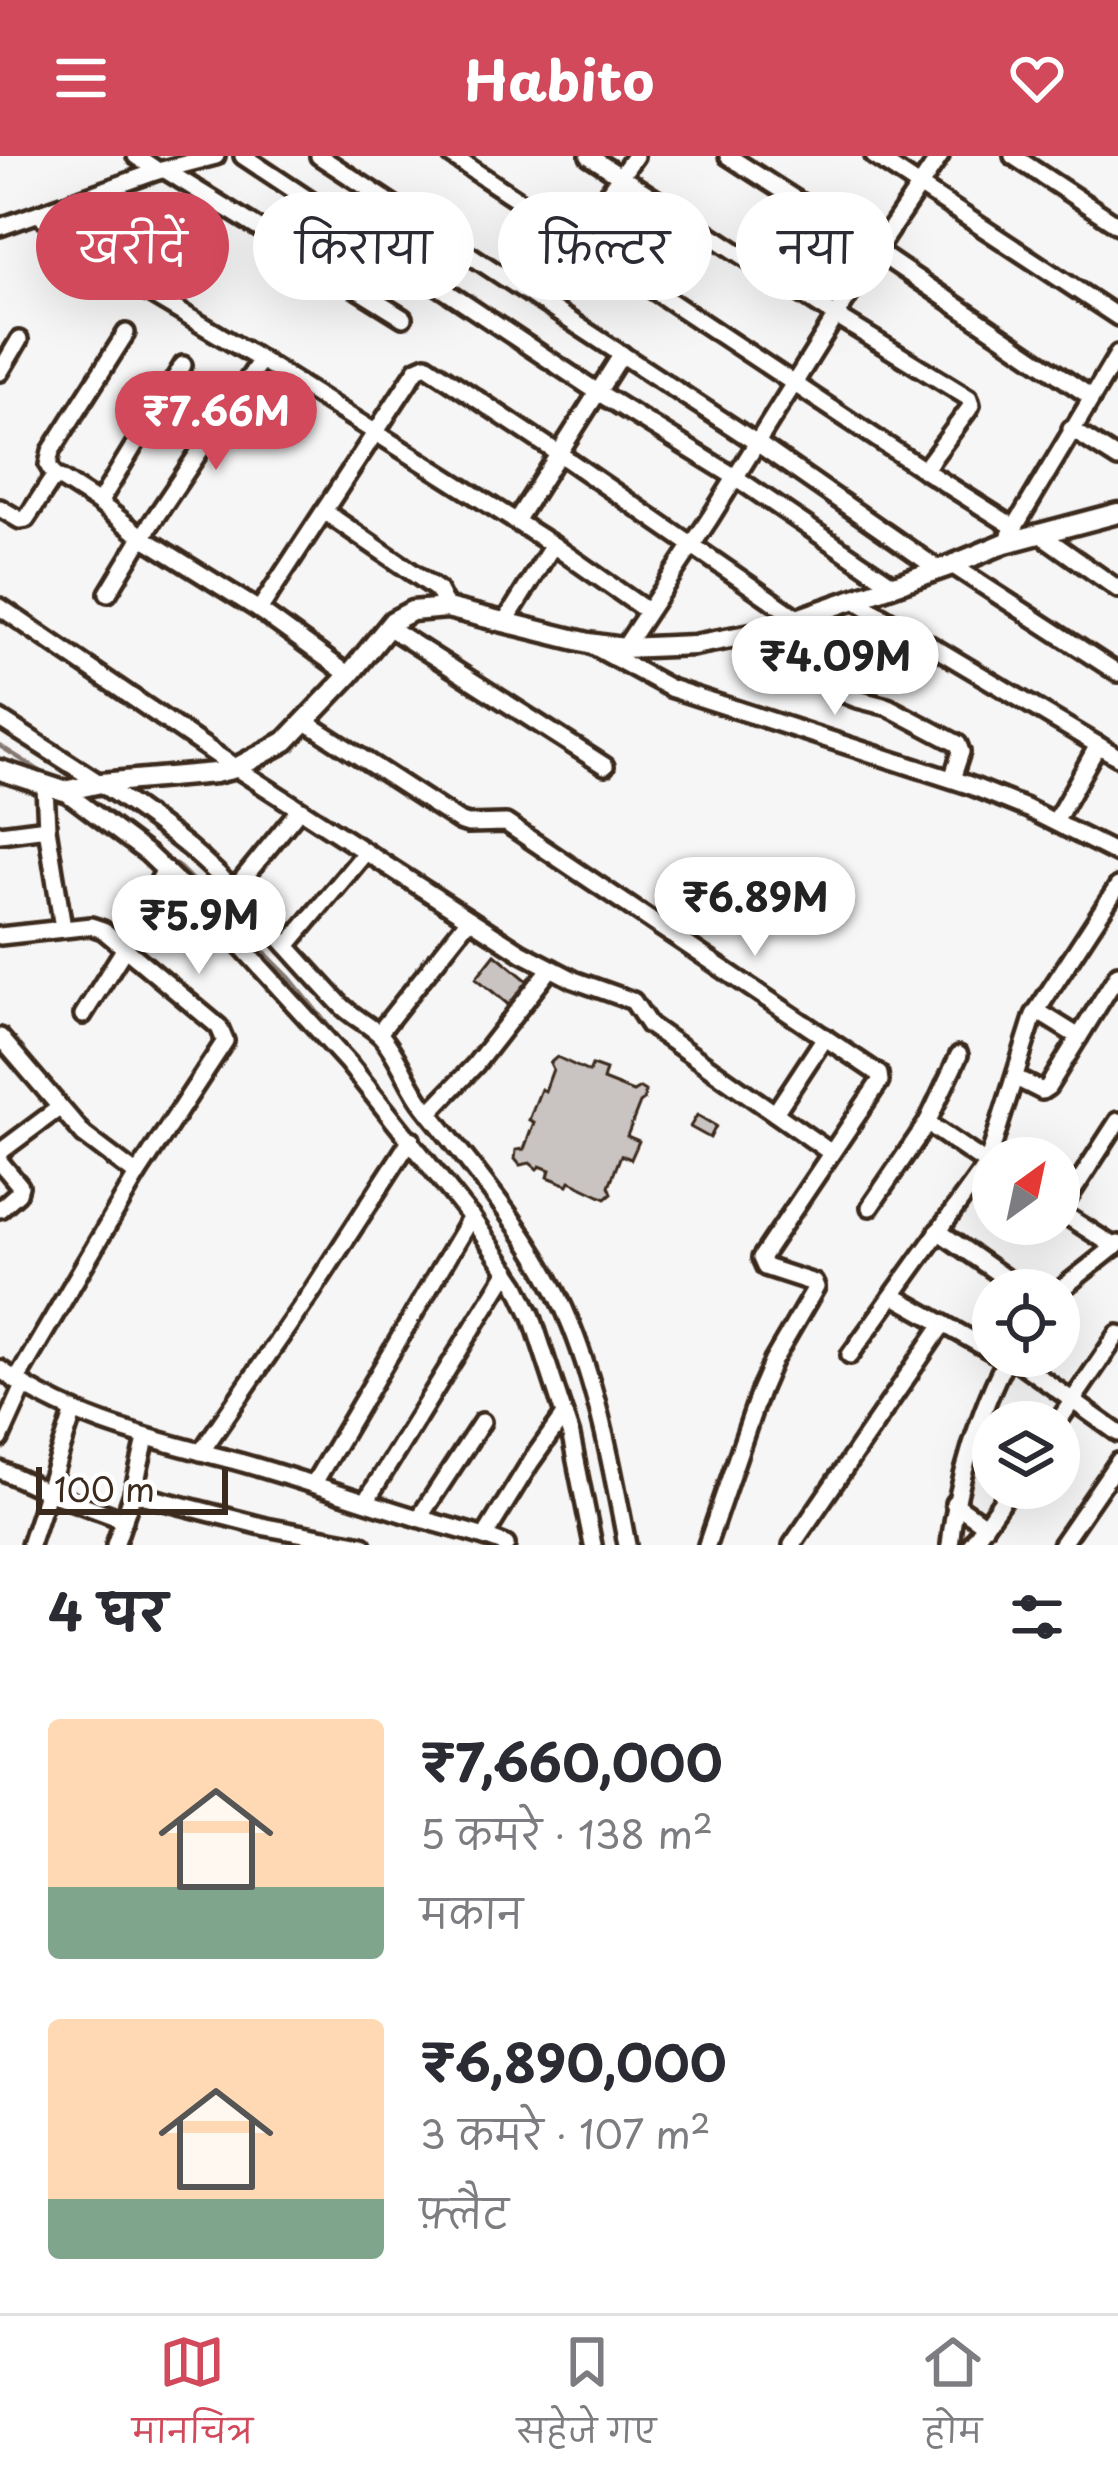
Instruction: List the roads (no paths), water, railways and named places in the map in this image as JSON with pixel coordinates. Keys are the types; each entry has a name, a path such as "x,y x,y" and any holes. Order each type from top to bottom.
{"street":[{"path":"136,156 404,318"},
{"path":"101,192 216,156"},
{"path":"243,156 892,584"},
{"path":"319,156 945,567 1118,673"},
{"path":"452,156 505,192"},
{"path":"589,156 971,401 924,470"},
{"path":"610,192 635,156"},
{"path":"874,156 1118,317"},
{"path":"894,224 940,156"},
{"path":"1013,156 1118,225"},
{"path":"731,157 785,192"},
{"path":"0,227 36,215"},
{"path":"894,263 1091,397"},
{"path":"160,300 553,544 646,611"},
{"path":"668,300 924,470 1010,535"},
{"path":"624,648 846,300"},
{"path":"126,332 51,451 48,465 56,478 349,674"},
{"path":"0,372 19,340"},
{"path":"516,521 622,354"},
{"path":"1010,535 1118,354"},
{"path":"108,593 261,360"},
{"path":"99,503 183,364"},
{"path":"259,610 417,369 426,365 692,545 789,621 797,663 836,691 888,706 958,744 961,752 952,779"},
{"path":"1071,429 1118,459"},
{"path":"0,508 26,519 56,478"},
{"path":"326,512 438,590 447,608"},
{"path":"59,789 236,768 286,741 388,627 412,611 447,608 624,648 694,645 741,638 945,567 1010,535 1040,534 1118,513"},
{"path":"1040,534 1118,589"},
{"path":"506,622 553,544"},
{"path":"853,598 1118,758"},
{"path":"0,607 299,810 522,953 633,1001 649,1025 830,1152"},
{"path":"388,627 605,766"},
{"path":"589,643 670,688 1000,796 1118,854"},
{"path":"0,719 188,847 352,1017 379,1034 430,1112 516,1223 548,1276 589,1376 628,1545"},
{"path":"306,722 464,823 506,823 880,1078 761,1258 765,1267 816,1287 760,1390 707,1545"},
{"path":"1055,822 1098,745"},
{"path":"0,770 59,789 165,869 284,990 411,1139 508,1271 532,1317 571,1436 593,1545"},
{"path":"59,789 47,828 63,928"},
{"path":"233,891 299,810"},
{"path":"0,834 47,828"},
{"path":"287,946 365,853"},
{"path":"83,1015 165,869"},
{"path":"999,1137 1036,1010 1118,886"},
{"path":"379,1034 469,920"},
{"path":"0,936 97,927 219,1027 225,1041 137,1175 20,1383 0,1438"},
{"path":"430,1112 475,1065 551,968"},
{"path":"1016,1078 1044,1090 1118,974"},
{"path":"1036,1010 1079,1037"},
{"path":"0,1037 85,1135 137,1175"},
{"path":"775,1114 825,1037"},
{"path":"870,1207 927,1124 959,1055"},
{"path":"0,1152 59,1108"},
{"path":"1080,1179 1118,1121"},
{"path":"927,1124 972,1154"},
{"path":"201,1453 411,1139"},
{"path":"0,1162 20,1186 0,1209"},
{"path":"850,1354 972,1188"},
{"path":"314,1483 470,1217"},
{"path":"1080,1224 1116,1246 1080,1275"},
{"path":"938,1231 992,1269"},
{"path":"366,1501 508,1271"},
{"path":"893,1295 972,1339"},
{"path":"792,1545 944,1324"},
{"path":"1073,1400 1118,1334"},
{"path":"0,1369 74,1411 146,1439 314,1483 506,1545"},
{"path":"950,1545 954,1503 996,1377"},
{"path":"1036,1377 1118,1433"},
{"path":"31,1545 74,1411"},
{"path":"485,1536 564,1415"},
{"path":"419,1518 482,1422"},
{"path":"115,1545 146,1439"},
{"path":"1060,1545 1118,1462"},
{"path":"0,1469 124,1520"},
{"path":"133,1493 266,1527 363,1545"},
{"path":"954,1503 985,1525"},
{"path":"970,1545 996,1509"}],"waterway":[{"path":"0,746 51,778"},
{"path":"101,810 180,868 289,977 493,1236"},
{"path":"528,1292 540,1309 552,1353"},
{"path":"590,1492 602,1545"}]}
